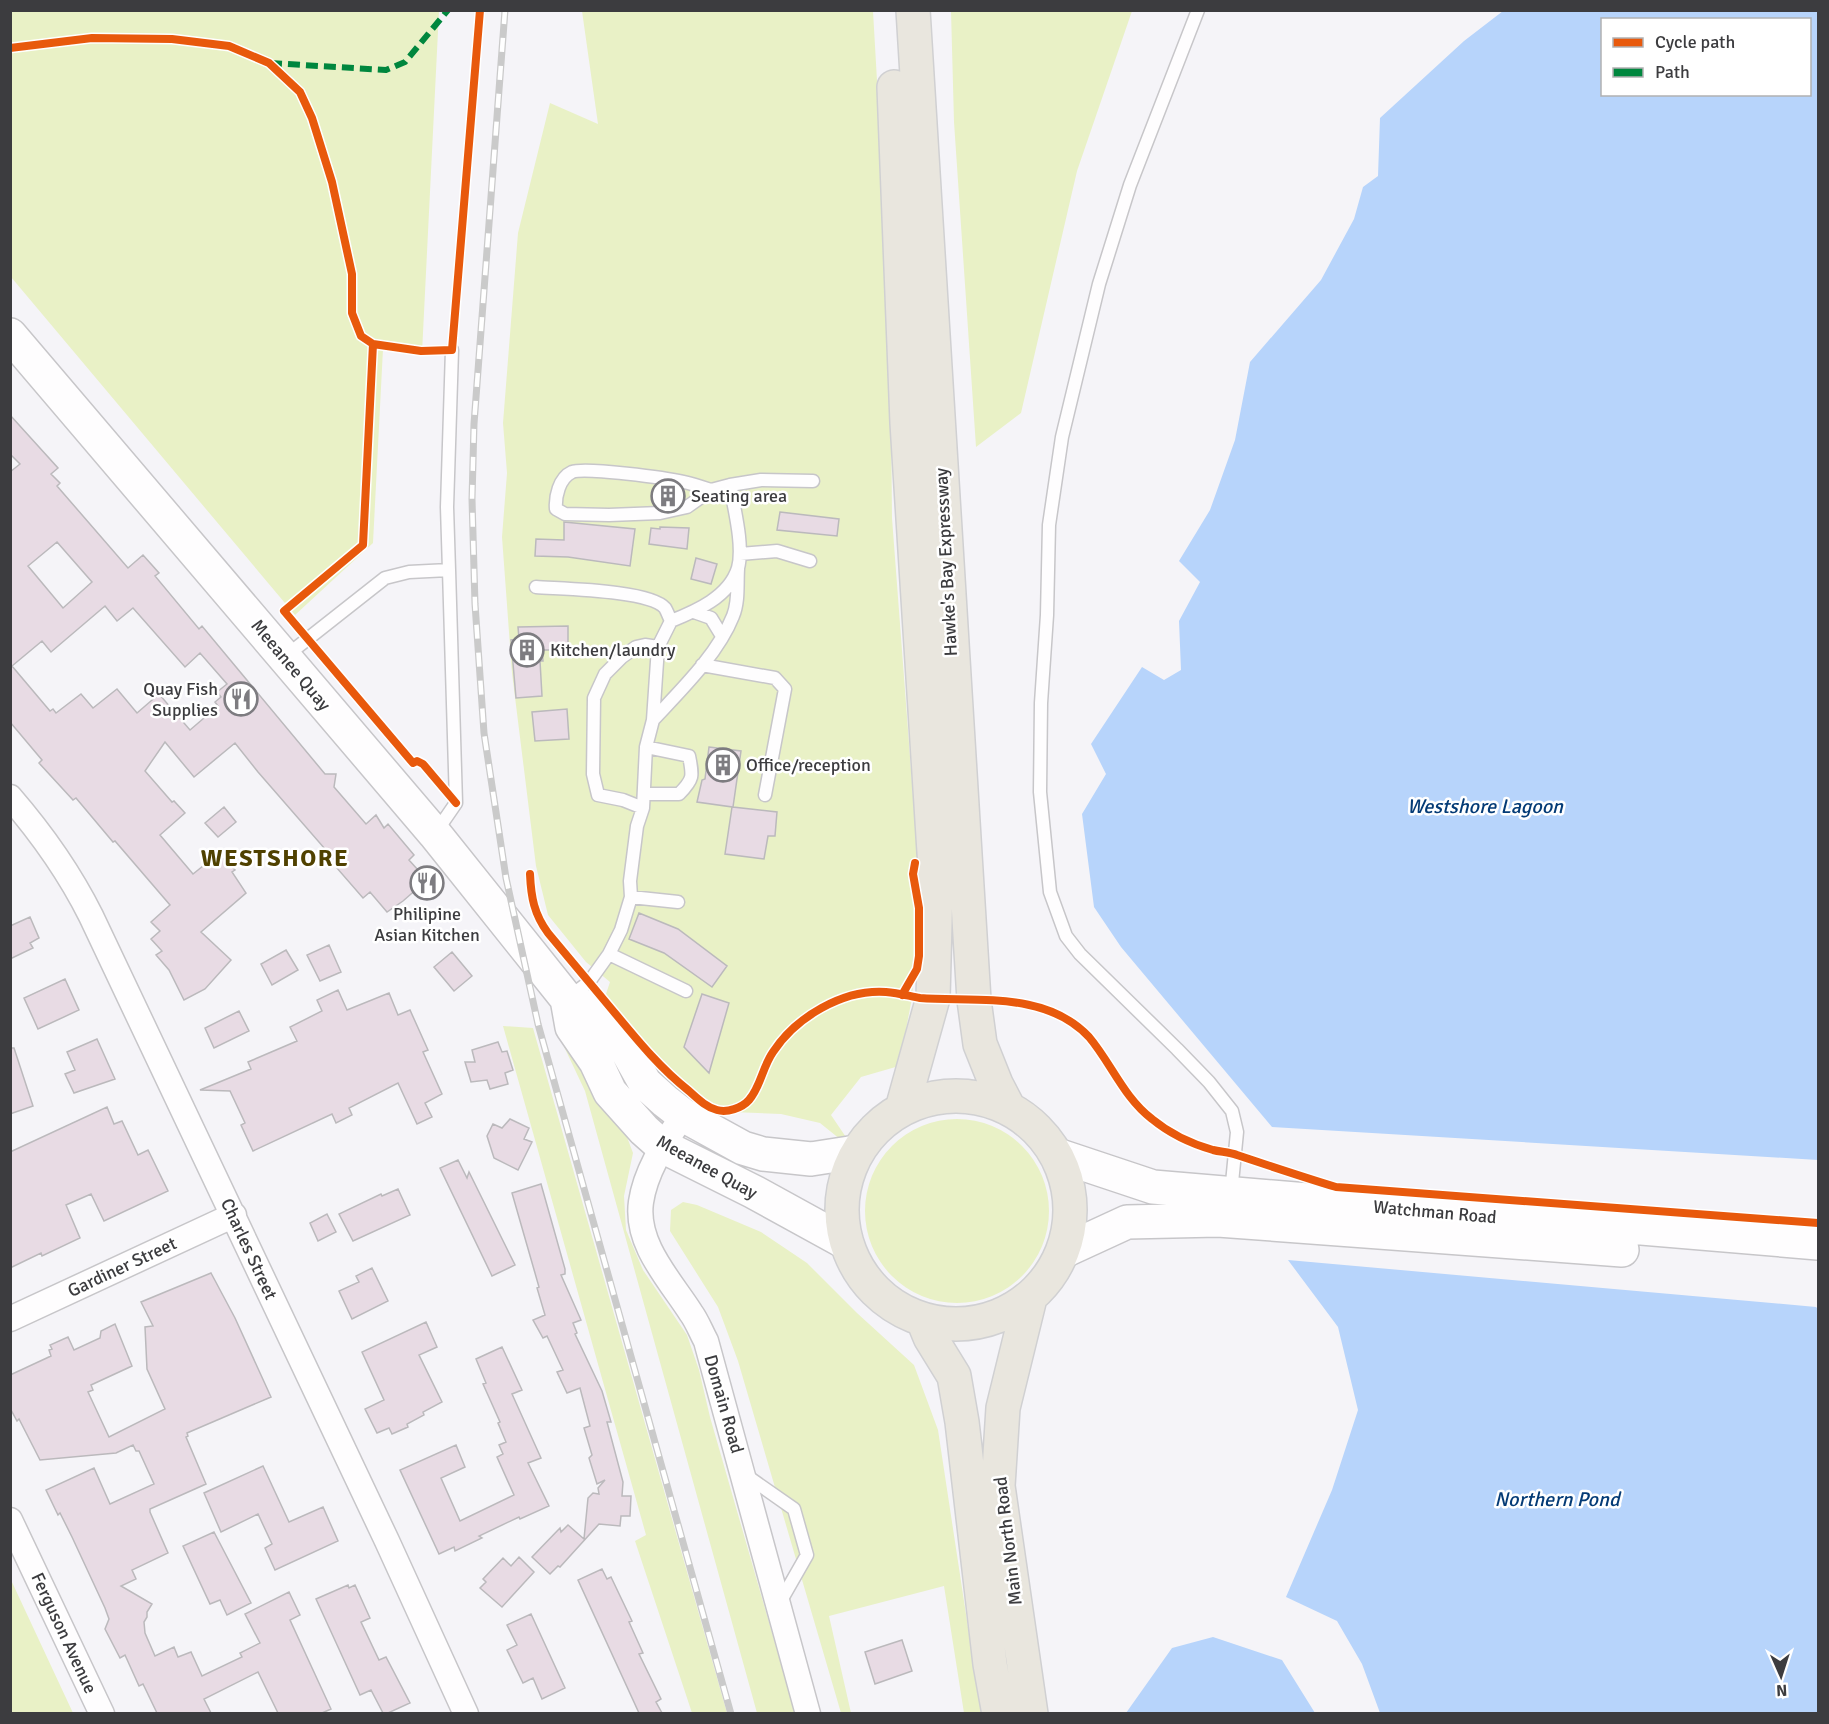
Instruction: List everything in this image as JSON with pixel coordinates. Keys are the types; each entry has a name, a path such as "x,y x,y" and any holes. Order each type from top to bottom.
{"highway":[{"name":"Hawke's Bay Expressway","path":"891,10 907,423 936,884 933,998 902,1108"},
{"name":"Hawke's Bay Expressway","path":"913,10 974,1000 980,1044 1008,1107"},
{"path":"955,1095 982,1098 1008,1107 1028,1120 1044,1136 1057,1155 1069,1186 1071,1219 1064,1251 1049,1278 1030,1298 1006,1314 979,1323 951,1325 923,1320 889,1304 862,1277 845,1242 841,1212 844,1181 856,1152 876,1127 902,1108 928,1099 955,1095"},
{"name":"Main North Road","path":"1030,1298 1003,1408 998,1486 1031,1713"},
{"name":"Main North Road","path":"923,1320 930,1337 954,1376 962,1422 990,1664 999,1713"}],"main road":[{"name":"Meeanee Quay","path":"10,335 435,834 567,999 572,1027 596,1062 610,1092 644,1130 662,1146 754,1192 845,1242"},
{"name":"Meeanee Quay","path":"567,999 596,1011 627,1051 645,1083 683,1115 743,1148 763,1154 811,1159 856,1152"},
{"name":"Watchman Road","path":"1057,1155 1153,1187 1230,1208 1818,1264"},
{"name":"Watchman Road","path":"1064,1251 1127,1222 1171,1220 1230,1208 1818,1243"}],"street":[{"name":"Charles Street","path":"10,797 51,847 72,879 234,1215 466,1713"},
{"name":"Domain Road","path":"683,1115 662,1146 645,1186 640,1218 652,1253 692,1314 706,1341 808,1713"},
{"name":"Gardiner Street","path":"10,1319 234,1215"},
{"name":"Ferguson Avenue","path":"10,1520 102,1713"}],"lane":[{"path":"1198,10 1130,184 1099,284 1062,437 1049,525 1047,615 1041,704 1040,792 1050,892 1066,936 1080,954 1209,1082 1232,1111 1237,1132 1230,1208"},
{"path":"435,834 456,802 447,507 452,350"},
{"path":"711,490 682,481 602,471 573,472 564,478 555,501 556,509 565,514 660,513 687,507 711,490 730,485 761,480 813,482"},
{"path":"653,720 702,665 734,615 740,554 730,485"},
{"path":"740,554 777,551 810,561"},
{"path":"567,999 589,982 609,954 621,930 631,897 630,881 637,826 644,808 646,747 653,720 658,647 671,621 694,612 716,598 729,584 738,569"},
{"path":"285,657 306,638 385,578 409,572 449,570"},
{"path":"536,587 620,594 649,599 665,608 671,621"},
{"path":"694,612 711,618 722,636"},
{"path":"644,808 623,800 598,795 593,774 594,698 605,674 622,657 636,647 645,645 658,647"},
{"path":"702,665 775,678 785,689 765,795"},
{"path":"644,794 679,794 690,783 692,773 689,756 646,747"},
{"path":"631,897 678,902"},
{"path":"609,954 686,991"},
{"path":"743,1473 794,1509 807,1555 778,1605"}],"green space":[{"path":"10,11 439,11 422,353 383,349 373,543 295,615 11,277"},
{"path":"582,11 873,11 890,307 892,518 920,889 912,998 899,1066 861,1077 831,1115 856,1152 820,1123 781,1114 732,1112 718,1118 679,1085 605,997 610,982 586,962 548,915 536,866 512,673 502,537 507,473 503,423 518,233 550,103 598,124"},
{"path":"951,11 1132,11 1077,171 1021,413 976,447 954,122"},
{"path":"503,1026 533,1028 727,1713 692,1713 635,1541 646,1535"},
{"path":"559,1036 628,1113 627,1137 633,1153 624,1196 626,1230 643,1270 687,1335 699,1370 710,1417 795,1713 757,1713 585,1091"},
{"path":"957,1119 992,1126 1008,1134 1022,1146 1034,1160 1042,1176 1049,1211 1042,1246 1034,1262 1022,1276 1008,1288 992,1296 957,1303 922,1296 906,1288 892,1276 880,1262 872,1246 865,1211 872,1176 880,1160 892,1146 906,1134 922,1126"},
{"path":"683,1202 697,1205 761,1232 807,1263 914,1365 938,1430 981,1713 964,1713 944,1586 829,1616 851,1713 841,1713 738,1361 718,1307 670,1231 671,1210"},
{"path":"11,1580 73,1713 11,1713"}],"water":[{"name":"Westshore Lagoon","path":"1503,11 1818,11 1818,1160 1272,1127 1121,947 1094,907 1082,814 1106,774 1091,744 1142,667 1164,680 1181,670 1179,621 1200,582 1179,561 1210,510 1235,440 1250,362 1321,280 1354,219 1363,187 1378,176 1380,118 1464,41"},
{"name":"Northern Pond","path":"1288,1260 1816,1307 1818,1309 1818,1713 1380,1713 1362,1664 1337,1621 1286,1597 1332,1490 1358,1410 1338,1327"},
{"path":"1213,1637 1282,1660 1315,1713 1126,1713 1172,1648"}],"building":[{"path":"10,415 58,468 51,474 60,483 57,486 128,568 143,555 159,573 155,576 199,629 202,626 325,774 336,774 334,787 366,824 376,815 384,828 388,824 414,855 409,860 427,880 387,912 370,892 363,898 336,867 339,865 235,743 194,777 165,742 145,771 172,802 174,801 185,813 160,835 193,874 218,854 235,870 232,872 246,893 201,932 231,960 205,989 184,1000 169,970 156,955 162,951 151,939 160,931 151,922 170,905 76,798 73,800 39,763 42,760 10,722 10,472 20,464 10,454","holes":["57,542 92,582 63,608 28,566","105,606 117,621 133,608 185,667 200,653 227,684 217,692 221,697 215,702 218,706 190,730 159,694 137,713 117,689 93,708 81,694 56,713 53,709 50,711 12,666 42,641 51,652"]},
{"path":"780,512 839,519 837,536 777,530"},
{"path":"564,522 635,529 630,566 568,557 535,556 536,539 564,540"},
{"path":"660,527 689,528 687,549 649,544 651,528 660,529"},
{"path":"696,558 717,564 711,584 691,579"},
{"path":"568,626 568,650 542,650 543,661 540,661 542,696 516,698 511,640 519,639 518,627"},
{"path":"567,709 569,739 535,741 532,712"},
{"path":"709,747 741,751 733,807 777,812 775,836 768,836 764,859 725,854 732,807 697,802 702,780 705,779"},
{"path":"224,807 236,822 218,837 205,823"},
{"path":"639,913 678,929 727,966 712,987 664,953 629,939"},
{"path":"30,917 39,938 30,943 33,948 10,959 10,926"},
{"path":"329,945 341,972 320,981 307,955"},
{"path":"286,950 298,970 272,985 261,964"},
{"path":"452,952 472,976 454,991 434,967"},
{"path":"65,979 79,1010 38,1029 24,998"},
{"path":"338,990 347,1010 389,993 398,1015 410,1010 428,1050 423,1052 442,1094 425,1103 432,1117 417,1124 398,1083 349,1108 352,1115 336,1123 332,1114 253,1151 241,1125 245,1123 230,1091 200,1090 251,1069 248,1062 297,1041 290,1027 322,1011 317,1000"},
{"path":"702,994 729,1003 709,1073 684,1047"},
{"path":"239,1011 249,1031 214,1048 205,1028"},
{"path":"97,1039 115,1079 74,1093 65,1074 75,1070 67,1052"},
{"path":"498,1042 502,1052 507,1051 513,1070 505,1073 508,1084 490,1089 487,1080 471,1082 465,1062 475,1062 472,1050"},
{"path":"10,1048 14,1048 33,1106 10,1114"},
{"path":"107,1107 114,1124 122,1121 138,1155 148,1150 168,1191 104,1221 91,1194 66,1205 80,1238 10,1268 10,1152"},
{"path":"510,1119 529,1128 524,1139 532,1142 518,1170 494,1158 487,1136 493,1124 502,1128"},
{"path":"458,1160 467,1178 469,1172 515,1265 492,1276 440,1168"},
{"path":"541,1184 565,1269 565,1274 561,1275 581,1320 573,1323 577,1333 575,1334 602,1391 611,1422 607,1422 623,1482 622,1496 631,1496 630,1516 621,1516 620,1526 599,1524 560,1567 558,1566 550,1574 532,1557 560,1528 561,1532 568,1525 584,1539 588,1498 593,1493 599,1494 598,1488 605,1480 597,1484 589,1458 592,1455 584,1428 590,1426 580,1388 567,1393 557,1372 563,1370 547,1336 543,1338 533,1320 545,1315 512,1193"},
{"path":"398,1189 410,1215 353,1241 339,1214 381,1194 382,1196"},
{"path":"327,1214 336,1232 318,1241 310,1223"},
{"path":"372,1268 388,1301 352,1319 339,1291 359,1282 356,1276"},
{"path":"211,1273 235,1318 271,1397 187,1433 186,1437 206,1484 150,1509 168,1553 132,1570 136,1579 121,1586 152,1604 144,1622 145,1633 155,1656 174,1647 178,1657 191,1652 202,1676 242,1657 240,1653 260,1643 245,1614 289,1592 300,1615 290,1620 331,1709 322,1713 278,1713 258,1672 204,1699 211,1713 157,1713 143,1684 139,1686 125,1655 120,1658 105,1629 109,1619 105,1608 60,1513 58,1515 46,1490 94,1468 110,1504 154,1484 139,1451 136,1451 133,1445 116,1453 40,1460 19,1419 17,1421 10,1408 10,1375 51,1356 50,1345 68,1337 74,1350 100,1338 101,1331 115,1324 132,1366 91,1385 93,1390 88,1392 109,1437 165,1409 147,1369 145,1327 153,1326 141,1302"},
{"path":"426,1322 437,1347 419,1355 442,1402 423,1412 424,1415 407,1424 408,1427 392,1434 389,1428 377,1433 365,1409 384,1400 362,1352"},
{"path":"502,1347 522,1390 512,1394 541,1458 528,1463 549,1506 479,1536 482,1538 455,1551 454,1547 439,1554 400,1470 456,1445 465,1467 441,1478 460,1521 514,1495 497,1457 503,1454 499,1445 506,1442 483,1384 486,1383 476,1359"},
{"path":"263,1466 289,1522 323,1507 338,1541 275,1570 265,1548 272,1544 258,1514 221,1532 204,1493"},
{"path":"214,1532 251,1603 227,1615 220,1600 210,1604 183,1546"},
{"path":"519,1557 534,1572 502,1607 480,1588 486,1582 483,1579 503,1558 511,1566"},
{"path":"602,1569 607,1579 611,1577 632,1621 629,1622 643,1653 639,1654 661,1699 656,1702 662,1713 639,1713 578,1580"},
{"path":"348,1585 349,1588 355,1585 370,1618 361,1622 379,1660 386,1657 410,1703 388,1713 383,1713 371,1690 360,1695 316,1599"},
{"path":"531,1614 565,1688 542,1699 533,1678 523,1683 507,1650 517,1645 507,1625"},
{"path":"902,1640 912,1671 875,1684 865,1652"}],"railway":[{"path":"505,10 474,424 472,499 475,604 484,733 506,878 538,1024 731,1714"}],"marked path":[{"path":"270,63 386,70 405,62 448,10"}],"cycle path":[{"path":"10,48 92,38 172,39 229,46 269,63 300,92 312,118 332,182 352,274 352,313 361,336 373,344 421,351 452,350 480,10"},
{"path":"373,344 363,545 284,611 413,763 417,761 423,764 456,803"},
{"path":"902,995 917,969 919,956 919,908 913,874 915,863"},
{"path":"530,874 534,905 548,933 659,1064 699,1100 717,1110 730,1110 746,1103 753,1095 769,1058 783,1039 794,1027 837,1000 870,992 886,992 920,998 1010,1002 1052,1012 1072,1022 1097,1047 1142,1111 1173,1133 1205,1148 1234,1154 1336,1187 1818,1223"}],"place":[{"name":"Seating area","path":"668,496"},
{"name":"Kitchen/laundry","path":"527,650"},
{"name":"Quay Fish Supplies","path":"241,699"},
{"name":"Office/reception","path":"723,765"},
{"name":"Philipine Asian Kitchen","path":"427,883"}],"district":[{"name":"WESTSHORE","path":"275,858"}]}
